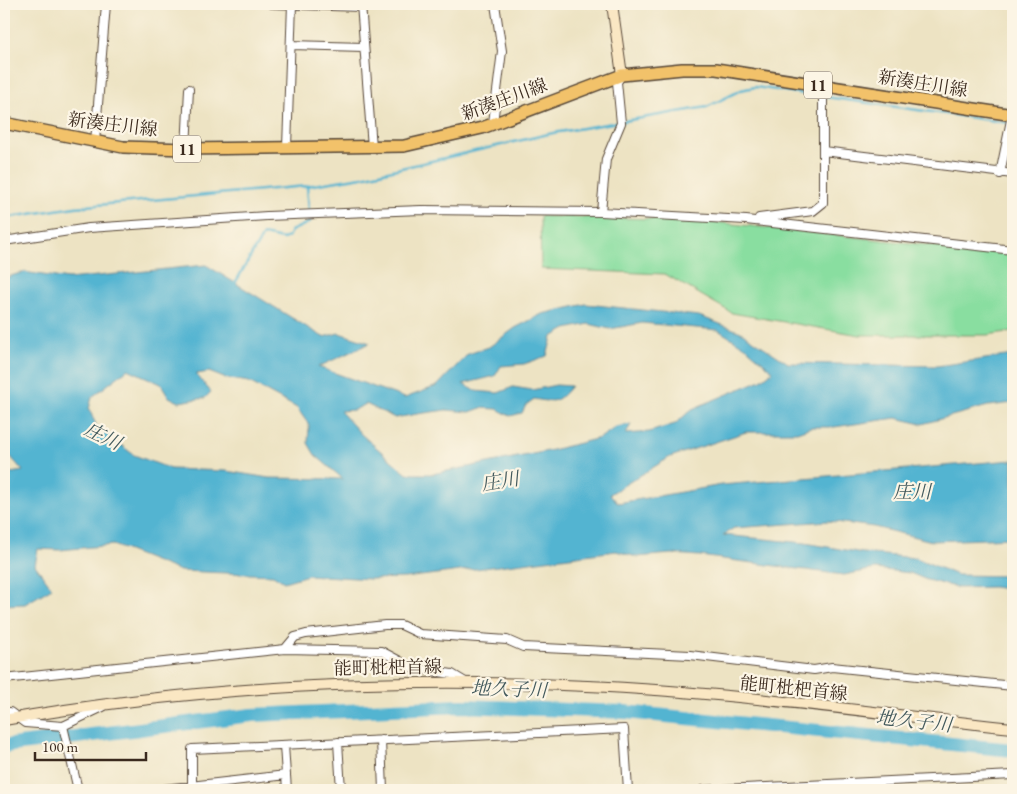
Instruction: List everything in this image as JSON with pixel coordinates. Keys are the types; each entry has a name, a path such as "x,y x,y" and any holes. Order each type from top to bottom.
{"main road":[{"path":"612,4 622,75"},
{"name":"新湊庄川線","path":"4,123 123,146 186,149 287,146 372,148 404,146 493,123 622,75 682,69 716,69 1012,115"},
{"name":"能町枇杷首線","path":"4,720 110,704 345,683 467,683 588,686 704,694 1013,728"}],"street":[{"path":"95,142 106,4"},
{"path":"272,4 361,5 372,148"},
{"path":"287,146 292,4"},
{"path":"493,123 502,51 496,4"},
{"path":"291,45 364,47"},
{"path":"601,212 606,159 621,120 617,82 622,75"},
{"path":"746,220 814,211 823,203 823,86"},
{"path":"186,149 189,88"},
{"path":"1000,174 1012,115"},
{"path":"823,151 1000,174 1013,174"},
{"path":"4,241 89,228 354,211 601,212 746,220 1013,250"},
{"path":"284,650 295,637 306,634 385,625 401,626 420,634 507,640 523,647 690,655 814,670 832,667 1013,686"},
{"path":"4,679 284,650 381,651 413,668 452,674 467,683"},
{"path":"4,712 10,712 25,723 63,726 110,704"},
{"path":"63,726 78,790"},
{"path":"192,785 192,749 624,729 628,790"},
{"path":"381,740 383,790"},
{"path":"338,742 341,790"},
{"path":"284,745 287,790"},
{"path":"155,790 286,774"},
{"path":"702,790 833,787 1013,775"},
{"path":"234,780 234,790"}],"green space":[{"path":"540,216 695,220 1013,254 1013,331 987,335 860,335 732,313 665,274 541,269"}],"water":[{"name":"庄川","path":"206,265 323,337 339,333 370,343 318,367 405,398 437,386 468,354 489,347 515,328 542,314 586,304 699,316 741,332 788,363 937,366 1013,355 1013,403 988,406 922,424 896,418 834,427 811,427 797,432 746,432 670,457 610,494 618,503 722,485 1013,460 1013,538 932,541 874,527 828,521 734,528 723,535 805,543 863,553 916,558 957,575 1013,576 1013,590 993,587 959,588 927,580 910,573 875,569 844,575 700,556 671,554 637,557 616,551 405,578 370,579 308,575 284,582 273,575 180,571 113,545 60,550 38,549 35,565 52,588 25,604 4,605 4,474 23,471 4,449 4,278 24,272 68,279","holes":["642,323 718,330 747,348 773,371 761,380 692,409 675,424 649,432 626,434 631,424 616,427 600,438 548,451 432,474 407,474 362,435 340,411 354,410 366,404 395,418 446,410 470,412 481,408 497,409 510,416 522,413 526,405 534,399 556,400 571,386 556,385 532,390 513,387 498,393 476,391 463,384 495,376 501,366 524,364 547,356 552,337 566,329 589,324 610,329","128,369 161,384 169,397 179,402 205,398 211,392 196,374 209,372 224,378 249,382 297,408 309,425 308,443 315,455 343,479 269,478 226,471 171,469 134,455 97,427 89,409 92,397"]}],"waterway":[{"path":"4,218 75,207 307,186 362,177 553,133 707,107 741,90 755,87 1009,123"},
{"path":"234,285 263,235 283,239 288,237 291,231 310,222 307,186"},
{"name":"地久子川","path":"4,746 252,715 461,706 625,712 1013,750"}]}
